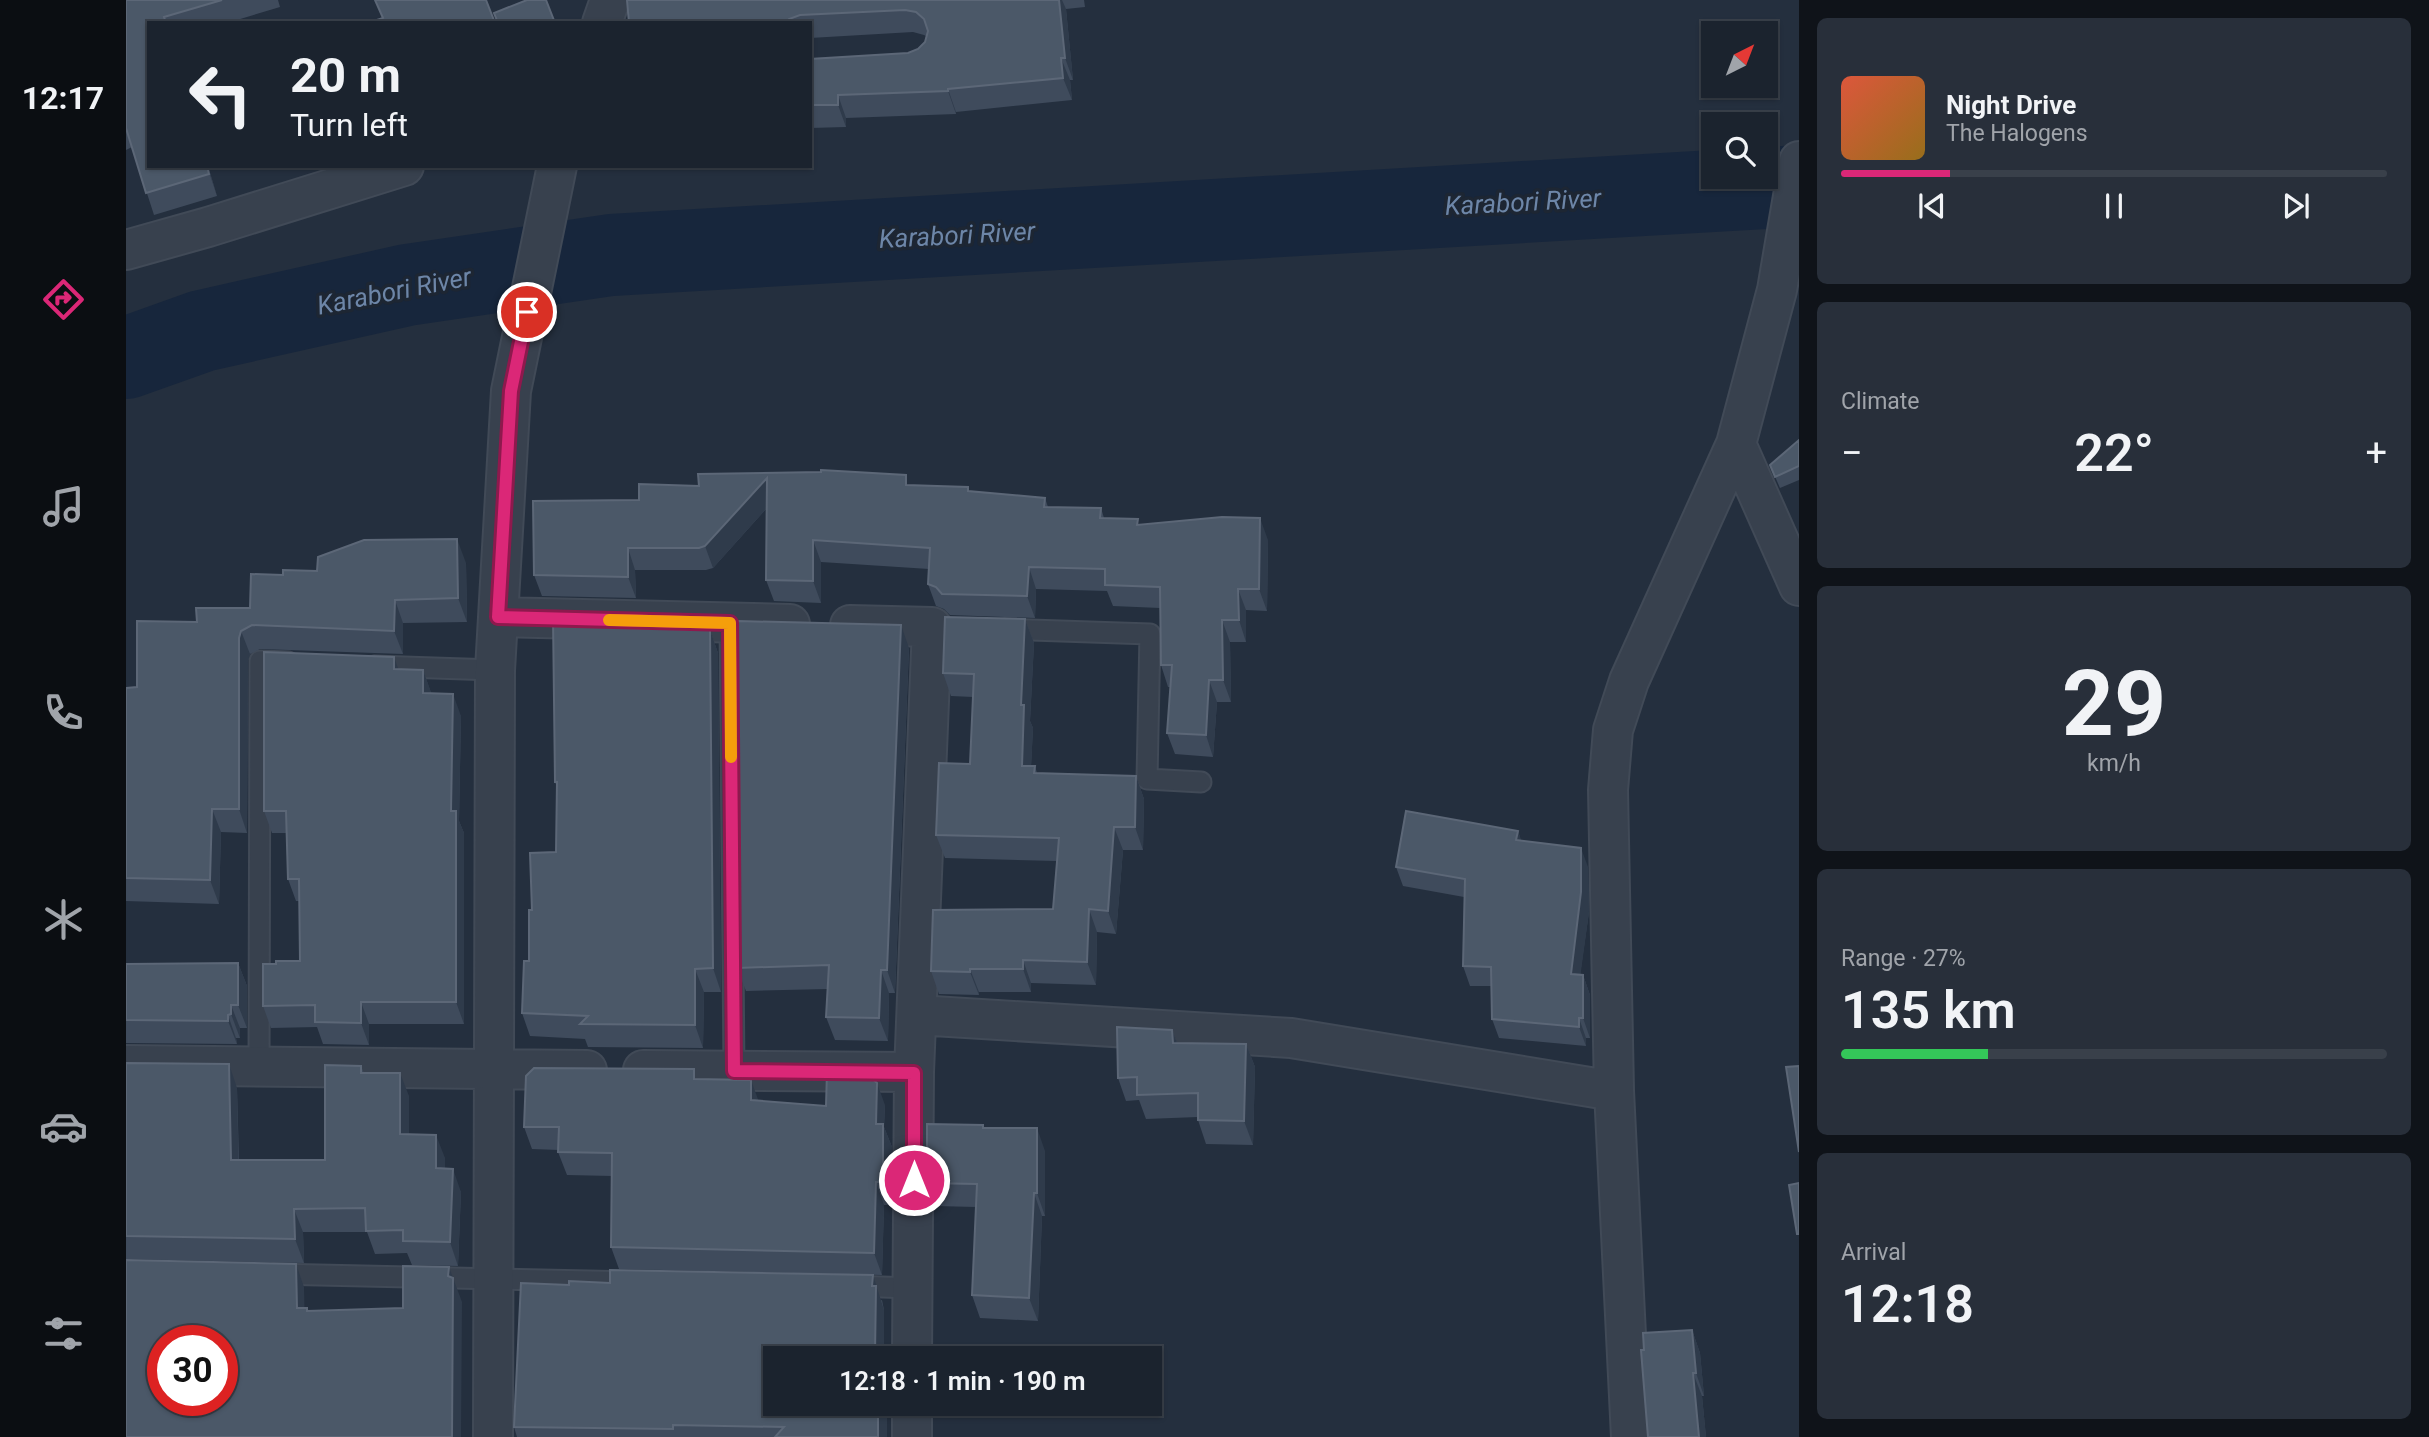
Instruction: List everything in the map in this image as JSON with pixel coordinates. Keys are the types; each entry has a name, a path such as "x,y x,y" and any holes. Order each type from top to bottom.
{"street":[{"path":"603,21 610,0"},
{"path":"1631,1437 1614,1091 1608,790 1614,730 1629,681 1736,444 1785,285 1799,161"},
{"path":"126,250 398,168"},
{"path":"493,1437 495,670 511,391 557,168"},
{"path":"1736,444 1799,586"},
{"path":"498,617 939,627 914,1073 912,1346"},
{"path":"917,1015 1291,1038 1614,1091"},
{"path":"126,1065 914,1073"},
{"path":"912,1416 912,1437"}],"lane":[{"path":"730,623 734,1071"},
{"path":"986,629 1150,634 1147,779 1201,782"},
{"path":"259,1066 260,661 302,663"},
{"path":"357,665 495,670"},
{"path":"262,1274 655,1282"},
{"path":"831,1286 913,1287"}],"building":[{"path":"126,0 222,0 164,17 165,21 147,21 147,168 208,168 209,174 146,193 126,128"},
{"path":"375,0 486,0 494,21 377,21 383,18"},
{"path":"527,0 546,0 554,21 497,21 494,13"},
{"path":"627,0 1059,0 1065,58 1061,58 1063,78 948,91 838,95 838,105 812,105 812,59 908,53 925,42 928,31 924,19 916,12 905,10 800,15 788,21 629,21"},
{"path":"1799,440 1799,466 1775,477 1770,465"},
{"path":"821,470 906,475 906,485 968,487 968,491 1045,498 1044,507 1101,508 1100,518 1138,519 1137,525 1222,517 1260,518 1259,589 1238,589 1239,620 1222,620 1223,680 1209,680 1206,735 1167,733 1172,665 1161,665 1160,587 1105,585 1105,569 1029,567 1027,596 942,594 936,587 928,584 930,548 813,540 813,581 766,580 767,478 705,546 628,548 628,577 534,575 533,501 639,500 639,484 699,486 698,474"},
{"path":"457,539 458,598 395,600 394,631 252,625 241,631 239,809 212,809 210,880 126,878 126,688 137,687 137,621 197,622 196,608 250,608 251,574 283,575 283,570 317,571 318,557 364,540"},
{"path":"553,617 628,619 629,628 710,630 713,968 695,969 695,1025 580,1024 588,1016 522,1013 524,961 529,961 529,910 532,910 530,853 556,852"},
{"path":"945,617 1025,619 1021,705 1024,705 1022,766 1035,766 1034,773 1136,776 1135,827 1114,827 1108,911 1089,909 1087,962 1023,960 1023,969 931,971 933,910 1053,909 1059,838 936,835 939,763 970,764 974,674 943,673"},
{"path":"738,621 901,625 887,970 881,970 879,1018 826,1017 829,965 737,968 734,630 738,631"},
{"path":"264,652 394,657 394,669 423,670 423,693 453,694 451,811 456,811 456,1002 361,1002 361,1023 315,1022 315,1005 263,1006 263,964 300,961 299,879 288,879 286,811 264,811"},
{"path":"1406,811 1518,831 1516,840 1581,848 1581,892 1571,974 1583,975 1583,1018 1579,1018 1579,1027 1492,1019 1491,967 1463,966 1465,879 1396,867"},
{"path":"238,963 238,1005 231,1005 228,1021 126,1020 126,964"},
{"path":"1117,1027 1172,1030 1173,1043 1246,1044 1244,1121 1198,1120 1198,1093 1137,1095 1137,1077 1118,1078"},
{"path":"126,1063 229,1064 231,1160 325,1160 325,1065 361,1066 361,1073 400,1073 400,1134 436,1135 436,1168 453,1169 450,1242 403,1241 403,1230 366,1231 365,1208 294,1209 295,1239 126,1236"},
{"path":"1799,1066 1799,1152 1786,1067"},
{"path":"534,1068 694,1069 694,1079 751,1080 751,1100 826,1106 827,1071 864,1071 877,1083 876,1124 883,1124 883,1182 876,1182 874,1253 611,1247 612,1153 558,1152 559,1127 524,1127 526,1076"},
{"path":"927,1124 1037,1128 1037,1193 1034,1193 1029,1298 972,1295 977,1184 927,1183"},
{"path":"1799,1183 1799,1234 1797,1234 1789,1185"},
{"path":"126,1260 296,1264 297,1308 307,1308 307,1311 403,1308 403,1266 449,1267 448,1276 453,1278 452,1437 126,1437"},
{"path":"610,1270 873,1275 872,1286 876,1286 875,1346 763,1346 763,1416 878,1416 878,1437 775,1437 784,1427 514,1427 521,1283 610,1283"},
{"path":"1692,1330 1699,1437 1648,1437 1641,1350 1644,1350 1643,1333"}],"waterway":[{"name":"Karabori River","path":"126,358 202,331 407,285 611,255 1799,186"}],"slow traffic":[{"path":"609,620 730,623 731,757"}],"route":[{"path":"527,312 511,391 498,617 730,623 734,1071 914,1073 914,1180"}]}
